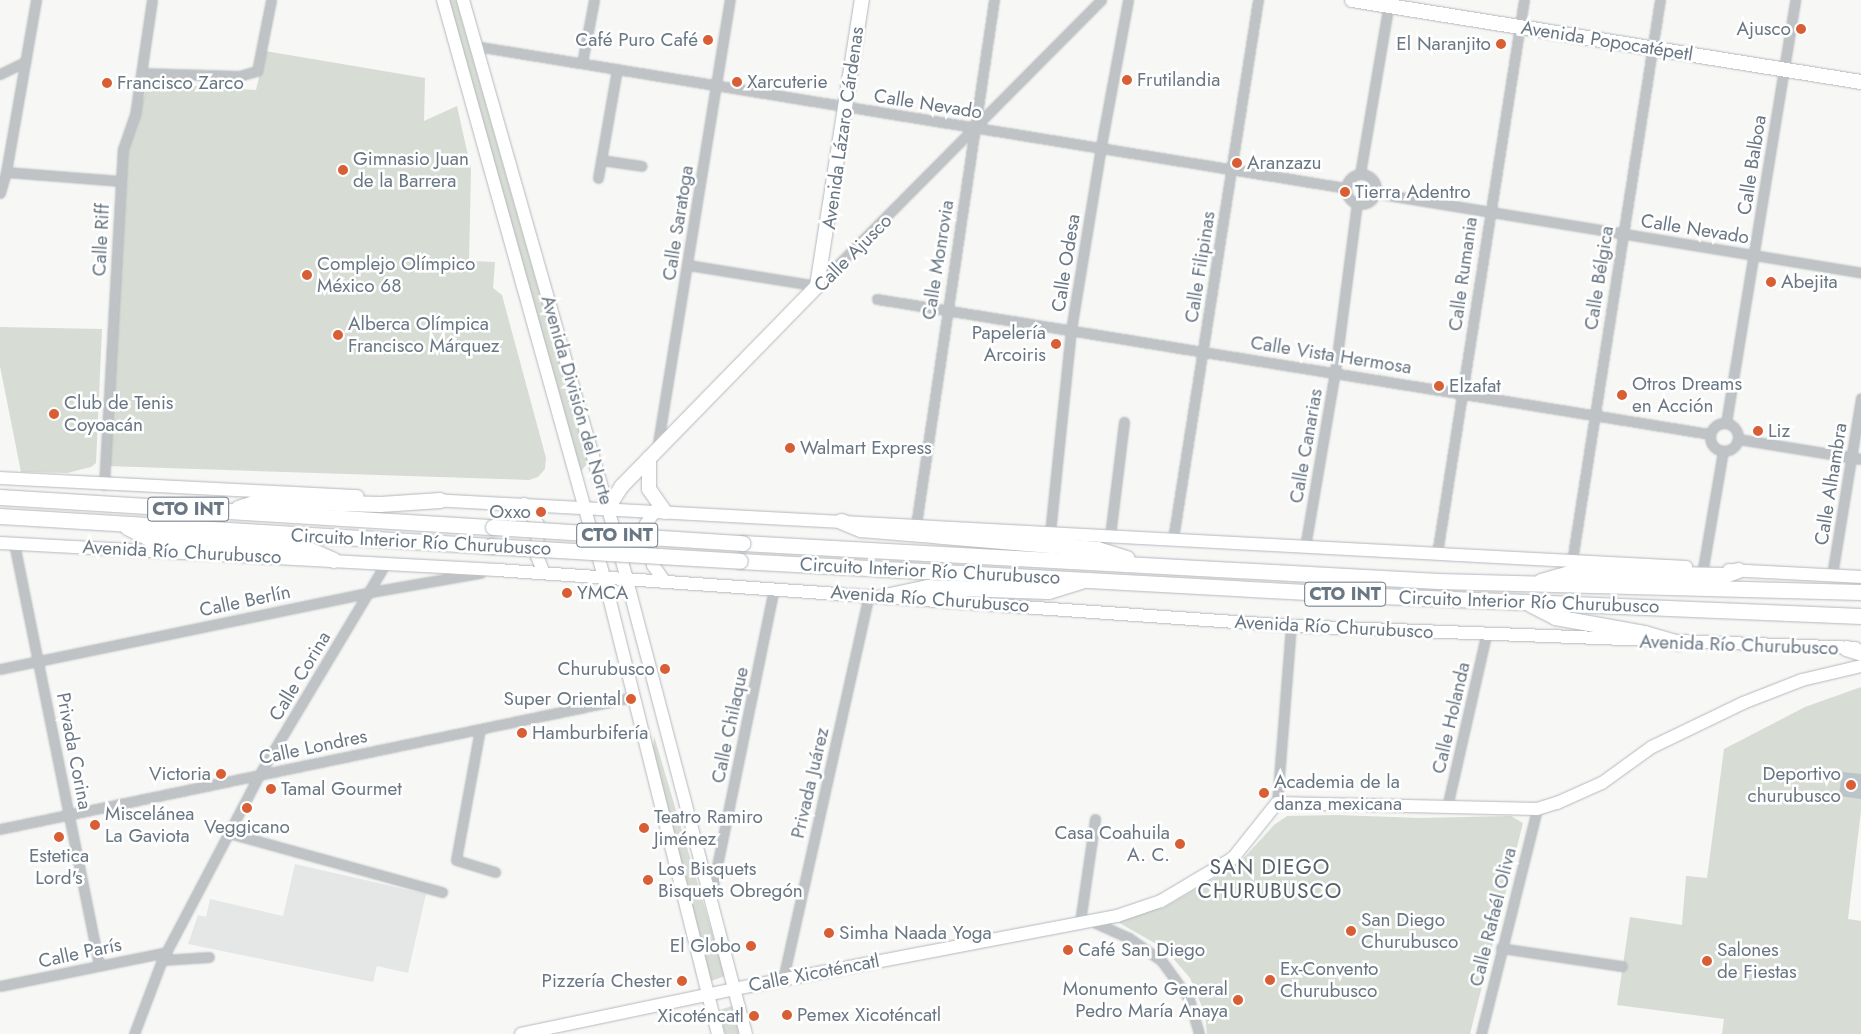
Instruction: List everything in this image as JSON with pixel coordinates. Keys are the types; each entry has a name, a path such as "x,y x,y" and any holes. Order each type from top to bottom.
{"highway":[{"name":"Circuito Interior Río Churubusco","path":"0,497 742,543 1528,585 1861,592"},
{"path":"229,511 260,501 380,504 440,500"},
{"name":"Circuito Interior Río Churubusco","path":"0,516 740,561 1527,602 1861,616"},
{"path":"840,521 860,529 1097,549 1152,565"},
{"path":"121,524 149,538 303,547 333,560"},
{"path":"1528,585 1572,572 1725,575 1738,570"},
{"path":"885,596 934,587 1048,591 1084,579"},
{"path":"1527,602 1555,617 1644,633 1678,643"}],"main road":[{"name":"Avenida División del Norte","path":"443,0 604,577 718,1034"},
{"name":"Avenida División del Norte","path":"463,0 474,46 608,508 746,1034"},
{"name":"Avenida Lázaro Cárdenas","path":"817,286 862,0"},
{"name":"Avenida Popocatépetl","path":"1352,0 1389,3 1519,27 1861,82"},
{"name":"Calle Ajusco","path":"608,508 622,486 817,286"},
{"path":"653,455 649,489 660,511 646,524 653,565 664,581"},
{"name":"CTO INT","path":"0,478 104,485 608,508 1861,577"},
{"path":"524,504 538,525 538,556 544,573"},
{"path":"538,525 553,506"},
{"name":"Avenida Río Churubusco","path":"0,543 333,560 626,578 1292,626 1486,636 1856,650"},
{"path":"526,572 538,556"},
{"path":"1277,803 1537,809 1602,784 1652,748 1743,703 1802,680 1861,666"},
{"name":"Calle Xicoténcatl","path":"520,1034 734,988 1117,916 1161,901 1232,858 1277,803"}],"street":[{"path":"0,192 6,172 36,0"},
{"name":"Calle Riff","path":"104,485 123,148 135,115 152,0"},
{"path":"141,73 239,76 257,71 271,0"},
{"path":"582,63 594,0"},
{"name":"Calle Saratoga","path":"653,455 688,265 730,0"},
{"name":"Calle Monrovia","path":"916,525 946,309 976,129 994,0"},
{"name":"Calle Ajusco","path":"817,286 976,129 1100,0"},
{"name":"Calle Odesa","path":"1050,533 1071,330 1100,146 1128,0"},
{"name":"Calle Filipinas","path":"1173,539 1258,0"},
{"name":"Calle Rumania","path":"1437,554 1488,212 1524,0"},
{"name":"Calle Bélgica","path":"1572,561 1660,0"},
{"name":"Calle Balboa","path":"1726,423 1795,0"},
{"path":"1360,174 1389,3"},
{"name":"Calle Nevado","path":"474,46 976,129 1100,146 1346,188"},
{"path":"0,74 25,62"},
{"path":"598,178 617,69"},
{"path":"601,160 642,166"},
{"path":"6,172 121,181"},
{"path":"1360,174 1373,180 1375,193 1368,202 1357,203 1348,196 1346,188 1350,178 1360,174"},
{"name":"Calle Nevado","path":"1375,193 1861,273"},
{"name":"Calle Canarias","path":"1305,546 1335,372 1357,203"},
{"path":"688,265 817,286"},
{"name":"Calle Vista Hermosa","path":"878,299 1710,434"},
{"name":"Calle Alhambra","path":"1832,576 1857,458 1861,398"},
{"path":"1110,536 1124,422"},
{"path":"1726,423 1736,428 1738,439 1733,448 1722,451 1713,445 1710,434 1716,426 1726,423"},
{"path":"1738,439 1857,458"},
{"path":"1703,568 1722,451"},
{"name":"Privada Corina","path":"14,543 70,814 99,966"},
{"name":"Calle Corina","path":"134,1034 165,956 259,775 386,563"},
{"name":"Calle Berlín","path":"0,669 370,592 497,570"},
{"name":"Calle Chilaque","path":"710,897 774,588"},
{"name":"Privada Juárez","path":"783,979 869,595"},
{"path":"1277,803 1292,626"},
{"name":"Calle Holanda","path":"1447,807 1486,636"},
{"name":"Calle Londres","path":"0,829 633,696"},
{"path":"480,729 456,860 495,872"},
{"name":"Calle Rafaél Oliva","path":"1481,1034 1537,809"},
{"path":"1095,819 1084,921 1129,938 1161,960 1189,999 1199,1034"},
{"path":"229,833 442,892"},
{"path":"1501,948 1622,966"},
{"name":"Calle París","path":"0,986 99,966 165,956 209,957"}],"shaded area":[{"path":"449,0 456,0 588,463 581,471"},
{"name":"Complejo Olímpico México 68","path":"265,51 425,78 424,121 457,106 471,169 469,261 495,262 493,288 502,295 546,458 545,469 538,477 529,480 107,466 128,151 148,83 256,90"},
{"name":"Club de Tenis Coyoacán","path":"0,327 102,329 96,463 91,467 67,473 21,472 0,366"},
{"path":"1861,687 1861,811 1848,919 1861,921 1861,1034 1722,1034 1724,1019 1617,1005 1630,917 1682,925 1686,876 1707,878 1724,749 1805,707"},
{"path":"654,736 725,976 711,981 653,748"},
{"name":"Deportivo churubusco","path":"1842,772 1861,774 1861,799 1839,796"},
{"path":"1337,815 1420,818 1511,816 1523,823 1470,1034 1207,1034 1205,1014 1190,978 1165,949 1116,921 1116,917 1163,908 1213,879 1239,863 1274,825 1287,816"},
{"path":"295,864 426,894 408,973 377,966 373,982 188,944 198,915 206,917 210,899 283,916"},
{"path":"732,1006 739,1034 725,1034 719,1010"}],"place":[{"name":"Ajusco","path":"1801,29"},
{"name":"Café Puro Café","path":"708,40"},
{"name":"El Naranjito","path":"1501,44"},
{"name":"Frutilandia","path":"1127,80"},
{"name":"Xarcuterie","path":"737,82"},
{"name":"Francisco Zarco","path":"107,83"},
{"name":"Aranzazu","path":"1237,163"},
{"name":"Gimnasio Juan de la Barrera","path":"343,170"},
{"name":"Tierra Adentro","path":"1345,192"},
{"name":"Complejo Olímpico México 68","path":"307,275"},
{"name":"Abejita","path":"1771,282"},
{"name":"Alberca Olímpica Francisco Márquez","path":"338,335"},
{"name":"Papelería Arcoiris","path":"1056,344"},
{"name":"Elzafat","path":"1439,386"},
{"name":"Otros Dreams en Acción","path":"1622,395"},
{"name":"Club de Tenis Coyoacán","path":"54,414"},
{"name":"Liz","path":"1758,431"},
{"name":"Walmart Express","path":"790,448"},
{"name":"Oxxo","path":"541,512"},
{"name":"YMCA","path":"567,593"},
{"name":"Churubusco","path":"665,669"},
{"name":"Super Oriental","path":"631,699"},
{"name":"Hamburbifería","path":"522,733"},
{"name":"Victoria","path":"221,774"},
{"name":"Deportivo churubusco","path":"1851,785"},
{"name":"Tamal Gourmet","path":"271,789"},
{"name":"Academia de la danza mexicana","path":"1264,793"},
{"name":"Veggicano","path":"247,808"},
{"name":"Miscelánea La Gaviota","path":"95,825"},
{"name":"Teatro Ramiro Jiménez","path":"644,828"},
{"name":"Estetica Lord's","path":"59,837"},
{"name":"Casa Coahuila A. C.","path":"1180,844"},
{"name":"Los Bisquets Bisquets Obregón","path":"648,880"},
{"name":"San Diego Churubusco","path":"1351,931"},
{"name":"Simha Naada Yoga","path":"829,933"},
{"name":"El Globo","path":"751,946"},
{"name":"Café San Diego","path":"1068,950"},
{"name":"Salones de Fiestas","path":"1707,961"},
{"name":"Ex-Convento Churubusco","path":"1270,980"},
{"name":"Pizzería Chester","path":"682,981"},
{"name":"Monumento General Pedro María Anaya","path":"1238,1000"},
{"name":"Pemex Xicoténcatl","path":"787,1015"},
{"name":"Xicoténcatl","path":"754,1016"}],"district":[{"name":"SAN DIEGO CHURUBUSCO","path":"1270,879"}]}
